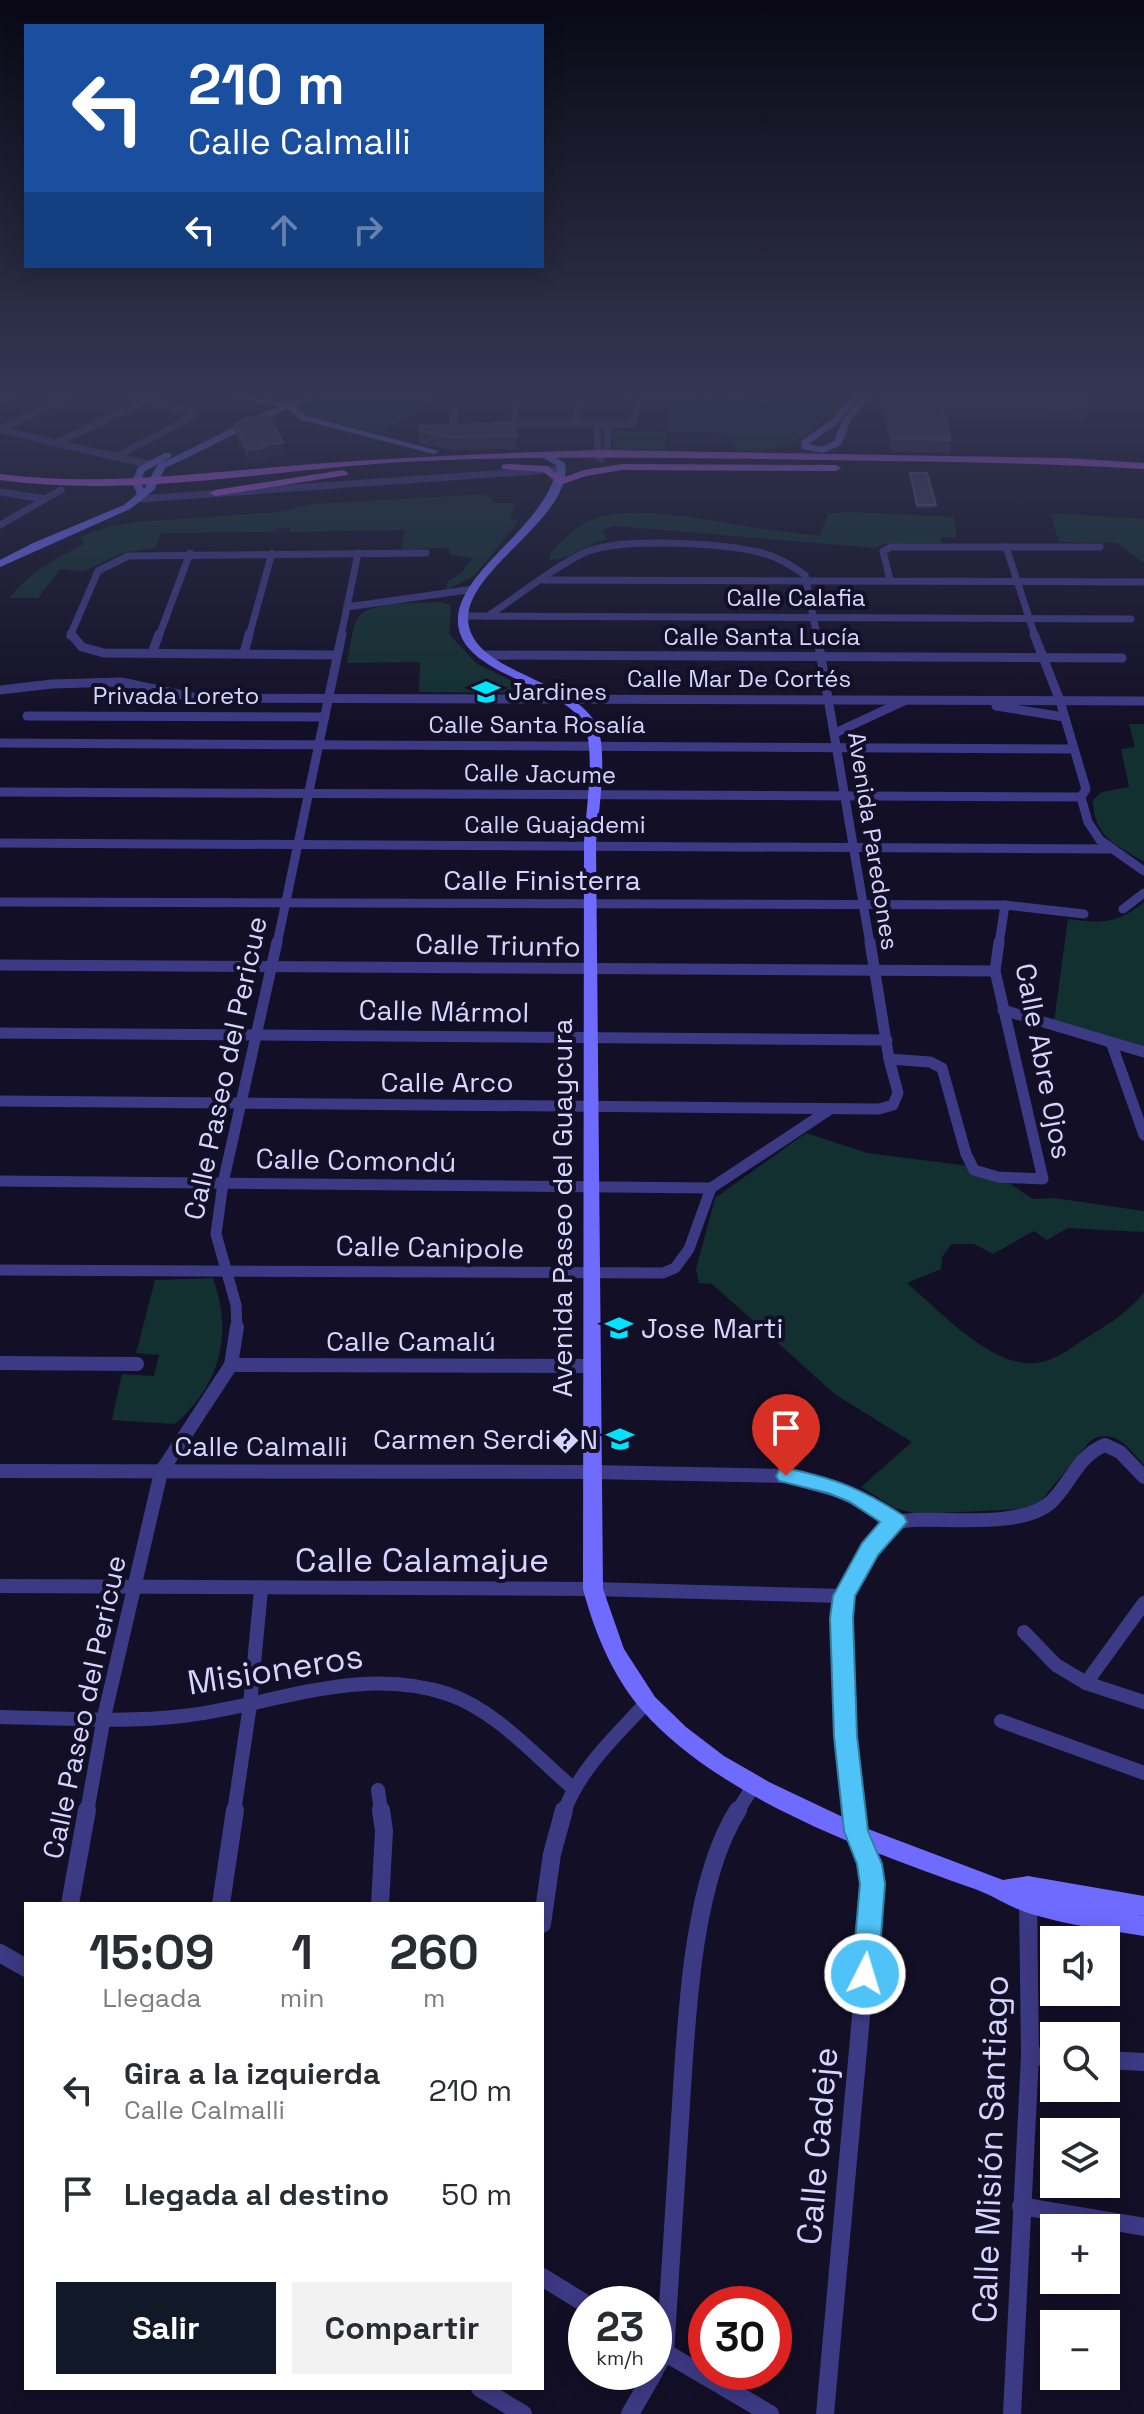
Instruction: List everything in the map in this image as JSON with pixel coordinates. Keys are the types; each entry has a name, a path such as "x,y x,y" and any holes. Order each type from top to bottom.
{"street":[{"path":"0,525 40,502"},
{"path":"0,564 37,545 107,517 125,502"},
{"path":"539,502 509,550 474,589 462,616 467,638 482,655 564,700 587,720 595,744"},
{"path":"488,616 595,548 725,546 772,554 798,567 808,581"},
{"path":"890,580 883,551 891,547 1100,547"},
{"path":"1006,547 1042,658 1060,701 1086,789 1081,797 1084,821 1109,849 1144,871"},
{"path":"152,653 190,553"},
{"path":"244,653 272,553"},
{"name":"Calle Paseo del Pericue","path":"70,1902 104,1717 161,1472 231,1365 237,1331 236,1305 216,1234 223,1183 311,792 358,553"},
{"path":"337,655 104,653 82,647 70,636 98,571 134,555 426,553"},
{"path":"543,580 1144,582"},
{"name":"Avenida Paredones","path":"808,581 830,698 862,906 889,1059 898,1093 893,1105"},
{"path":"347,607 474,589"},
{"name":"Calle Calafia","path":"462,616 1131,619"},
{"name":"Calle Santa Lucía","path":"482,655 1122,658"},
{"name":"Calle Mar De Cortés","path":"0,690 90,681 121,682 185,697 1144,701"},
{"path":"835,733 907,699"},
{"path":"955,700 1064,717"},
{"name":"Privada Loreto","path":"27,716 325,717"},
{"name":"Calle Santa Rosalía","path":"0,743 1073,749"},
{"name":"Avenida Paseo del Guaycura","path":"595,744 590,845 593,1589 606,1637 647,1702 695,1745 754,1785 856,1831 1003,1890 1144,1906"},
{"name":"Calle Jacume","path":"0,792 1081,797"},
{"name":"Calle Guajademi","path":"0,843 1109,849"},
{"path":"1123,909 1144,893"},
{"name":"Calle Finisterra","path":"0,902 1005,905 1084,914"},
{"name":"Calle Abre Ojos","path":"889,1059 930,1062 942,1068 963,1135 969,1166 982,1173 1043,1179 995,971 1005,905"},
{"name":"Calle Triunfo","path":"0,965 591,971 995,971"},
{"path":"1003,1010 1112,1045 1144,1052"},
{"name":"Calle Mármol","path":"0,1033 887,1040"},
{"path":"1112,1045 1144,1135"},
{"name":"Calle Arco","path":"0,1101 829,1110 879,1109 893,1105"},
{"path":"711,1188 829,1110"},
{"name":"Calle Comondú","path":"0,1181 711,1188"},
{"name":"Calle Canipole","path":"0,1270 226,1268 653,1273 674,1270 689,1254 701,1202 711,1188"},
{"path":"0,1363 137,1364"},
{"name":"Calle Camalú","path":"231,1365 592,1366"},
{"path":"896,1522 1016,1516 1042,1510 1089,1453 1105,1445 1126,1458 1144,1477"},
{"name":"Calle Calmalli","path":"0,1471 592,1472 786,1476 810,1479 857,1496 896,1522"},
{"name":"Calle Cadeje","path":"825,2414 873,1884 856,1831 845,1736 841,1618 844,1596 870,1549 883,1530 896,1522"},
{"name":"Calle Calamajue","path":"0,1586 261,1590 593,1589 844,1596"},
{"path":"221,1902 250,1705 261,1590"},
{"path":"1086,1683 1144,1603"},
{"path":"1024,1632 1056,1665 1086,1683 1144,1702"},
{"name":"Misioneros","path":"0,1717 175,1717 250,1705 307,1690 352,1684 391,1684 448,1695 492,1721 574,1789"},
{"path":"544,1912 556,1838 574,1789 586,1770 647,1702"},
{"path":"1001,1721 1144,1773"},
{"path":"664,2286 695,1957 715,1855 726,1829 754,1785"},
{"path":"378,1790 384,1831 380,1902"},
{"name":"Avenida Paseo del Guaycura","path":"1028,1895 1087,1917 1144,1926"},
{"name":"Calle Misión Santiago","path":"1012,2414 1030,2056 1028,1895"},
{"path":"0,1953 24,1967"},
{"path":"1030,2056 1040,2056"},
{"path":"1120,2061 1144,2062"},
{"path":"1021,2206 1144,2227"},
{"path":"544,2278 568,2293"},
{"path":"672,2357 770,2414"},
{"path":"483,2390 523,2414"},
{"path":"630,2414 644,2390"}],"green space":[{"path":"517,503 510,518 519,521 475,575 447,590 447,582 461,573 473,558 451,555 448,548 402,549 405,530 290,532 290,528 276,529 275,532 161,533 155,548 122,553 84,571 60,569 38,598 10,598 34,573 84,544 80,537 107,527 136,522 279,512 313,504"},
{"path":"850,512 954,517 957,538 941,537 942,543 883,544 876,548 614,526 602,530 607,539 550,560 551,552 579,527 612,515 669,515 820,535 828,514"},
{"path":"1051,513 1144,519 1144,563 1117,543 1059,542"},
{"path":"440,602 451,605 449,634 477,664 537,693 419,692 420,662 347,663 354,628 363,612 396,604"},
{"path":"1129,724 1144,724 1144,862 1108,838 1094,813 1093,800 1102,792 1129,787 1121,749 1135,747"},
{"path":"1144,902 1144,1047 1054,1022 1068,919 1117,919"},
{"path":"806,1133 867,1153 969,1166 1006,1181 1033,1199 1054,1198 1144,1211 1144,1232 1068,1228 1047,1240 1034,1231 993,1254 974,1244 952,1244 942,1257 941,1269 907,1283 984,1347 1019,1362 1036,1363 1062,1354 1110,1323 1144,1292 1144,1465 1120,1441 1106,1436 1098,1437 1090,1441 1040,1502 1022,1509 918,1514 895,1508 861,1487 912,1442 836,1395 712,1284 699,1283 696,1269 715,1198"},
{"path":"213,1278 222,1319 219,1357 213,1375 191,1409 175,1424 112,1420 122,1374 154,1376 159,1355 136,1353 155,1280"}],"building":[{"path":"916,502 935,502 936,505 917,505"}],"place":[{"name":"Jardines","path":"486,692"},
{"name":"Jose Marti","path":"619,1328"},
{"name":"Carmen Serdi�N","path":"620,1439"}],"route":[{"path":"786,1476 810,1479 857,1496 896,1522 883,1530 870,1549 844,1596 841,1618 845,1736 856,1831 873,1884 865,1974"}]}
